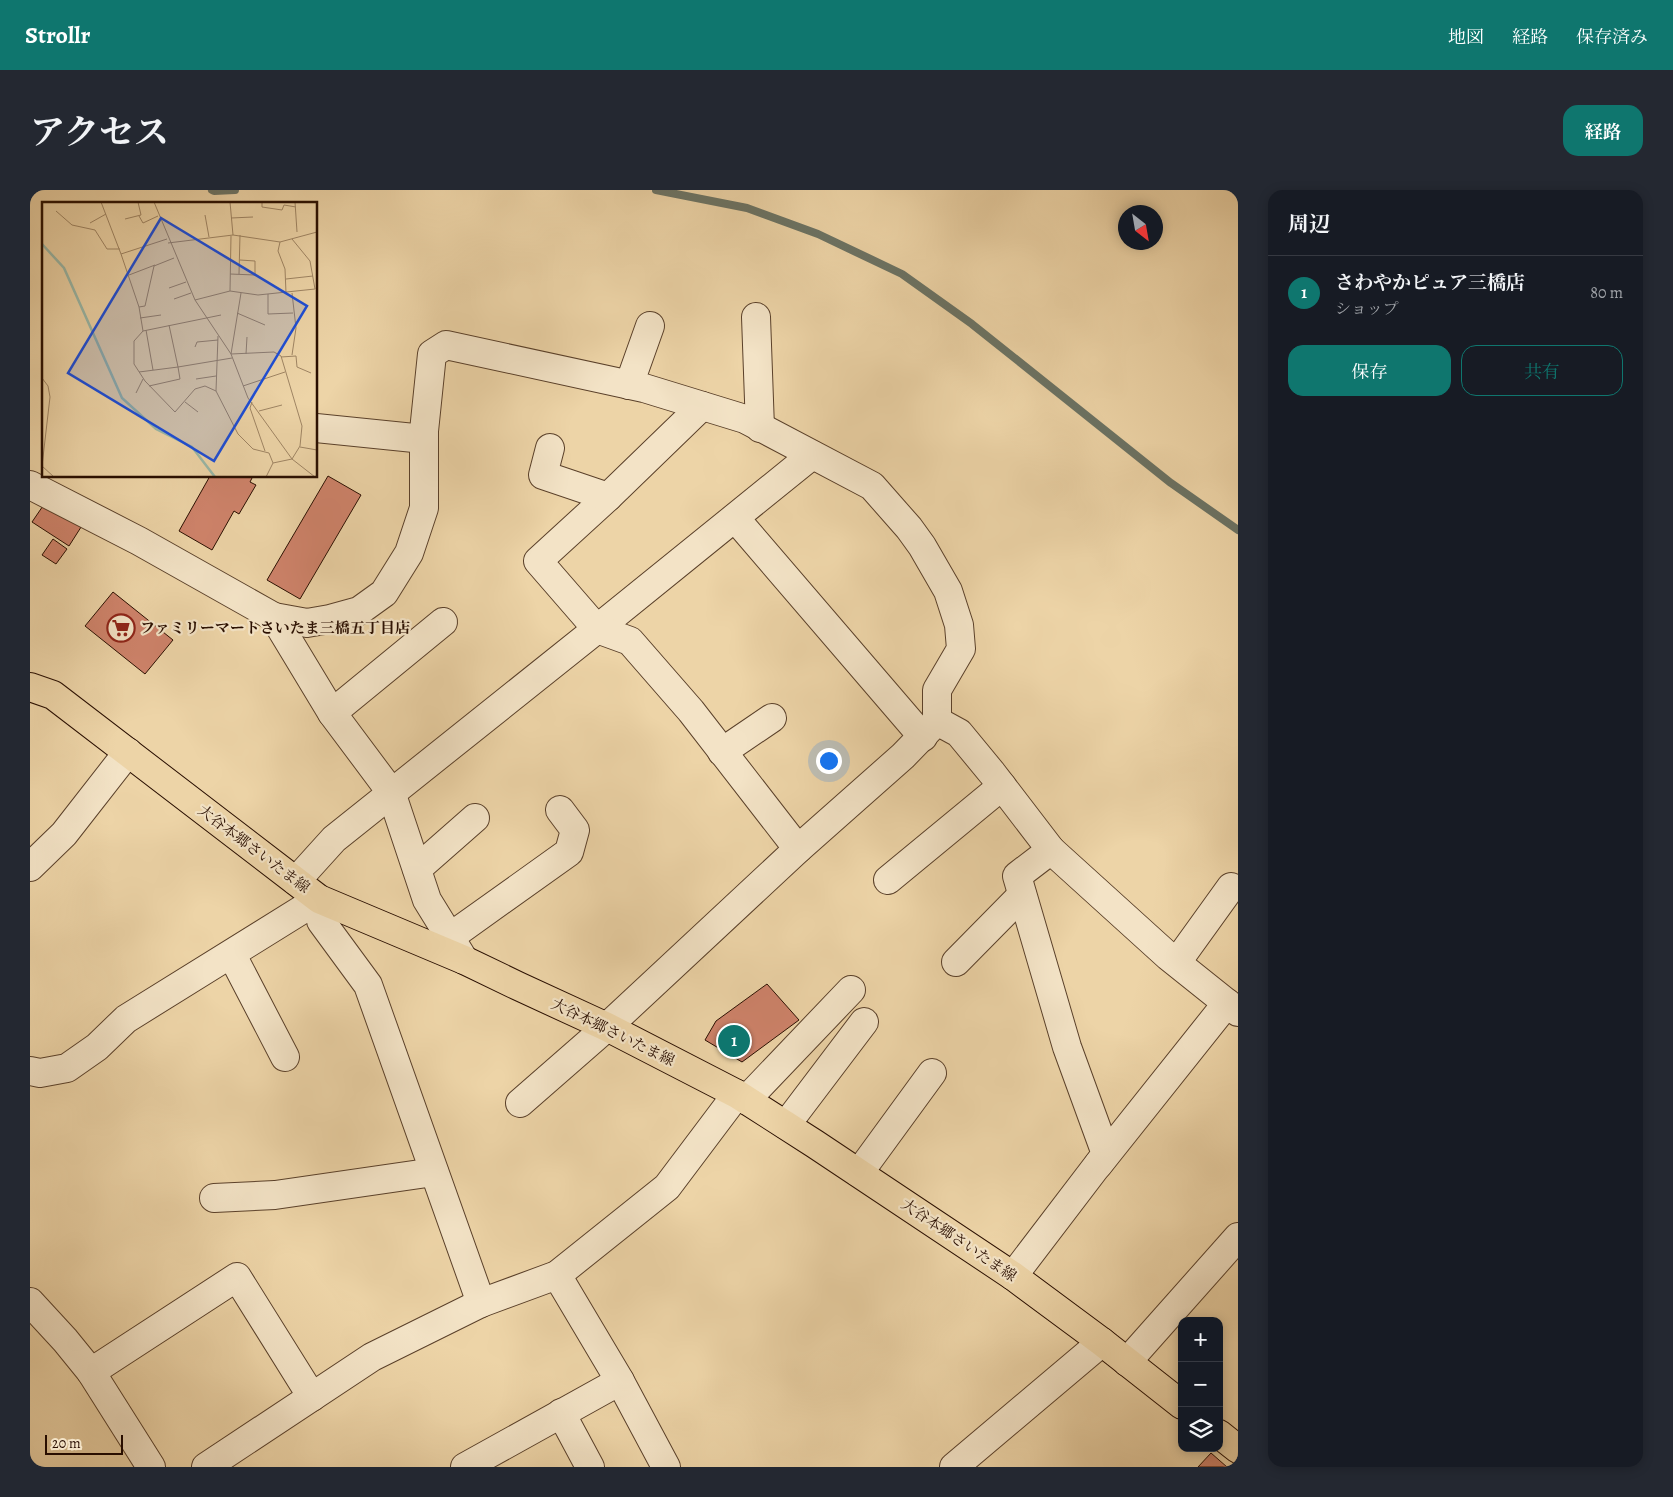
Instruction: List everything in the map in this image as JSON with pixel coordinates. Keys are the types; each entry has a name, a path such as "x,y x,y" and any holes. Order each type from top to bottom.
{"main road":[{"name":"大谷本郷さいたま線","path":"30,687 53,695 319,899 464,960 607,1027 742,1097 1013,1276 1102,1342 1178,1402"},
{"path":"1223,1437 1238,1449"}],"street":[{"path":"756,317 760,428"},
{"path":"629,385 650,326"},
{"path":"30,485 139,541 274,617 307,623 358,611 384,593 409,553 424,508 424,440 432,354 446,345 629,385 744,419 872,486 918,540 948,591 959,625 961,649 937,690 930,729 903,756 798,849 607,1027 520,1103"},
{"path":"702,406 538,561 597,629 630,641 691,711 798,849"},
{"path":"318,428 424,440"},
{"path":"550,448 543,475 608,496"},
{"path":"296,881 334,839 812,455"},
{"path":"735,518 930,729 959,733 1051,850 1177,962 1232,1008 1098,1164"},
{"path":"274,617 332,713 391,792 427,900 464,960"},
{"path":"332,713 443,622"},
{"path":"722,752 772,718"},
{"path":"30,867 64,834 128,752"},
{"path":"888,880 1002,786"},
{"path":"450,937 569,852 575,830 560,810"},
{"path":"417,869 475,818"},
{"path":"1013,1276 1106,1154 1068,1047 1017,876 1051,850"},
{"path":"1177,962 1231,887"},
{"path":"956,962 1022,895"},
{"path":"30,1071 40,1073 67,1068 97,1047 126,1019 319,899 321,921 368,985 481,1303"},
{"path":"232,954 285,1057"},
{"path":"206,1467 372,1357 481,1303 557,1275 666,1187 742,1097 852,990"},
{"path":"786,1125 864,1022"},
{"path":"859,1173 932,1073"},
{"path":"214,1198 276,1195 434,1172"},
{"path":"1127,1362 1238,1237"},
{"path":"557,1275 620,1381 666,1467"},
{"path":"91,1372 237,1277 312,1397"},
{"path":"30,1302 91,1372 152,1467"},
{"path":"954,1467 1102,1342"},
{"path":"465,1467 620,1381"},
{"path":"561,1414 590,1467"}],"building":[{"path":"328,476 361,495 300,599 267,580"},
{"path":"209,478 252,478 250,482 256,485 239,514 234,511 212,550 179,531"},
{"path":"47,500 83,524 69,546 32,522"},
{"path":"53,539 67,549 56,564 42,555"},
{"path":"113,592 173,640 145,674 85,626"},
{"path":"767,984 799,1020 742,1062 705,1040 716,1021"},
{"path":"1211,1453 1227,1467 1198,1467"}],"waterway":[{"path":"212,190 235,190"},
{"path":"656,190 747,208 818,234 902,274 972,324 1171,483 1238,530"}],"place":[{"name":"ファミリーマートさいたま三橋五丁目店","path":"121,628"},
{"name":"さわやかピュア三橋店","path":"734,1041"}]}
